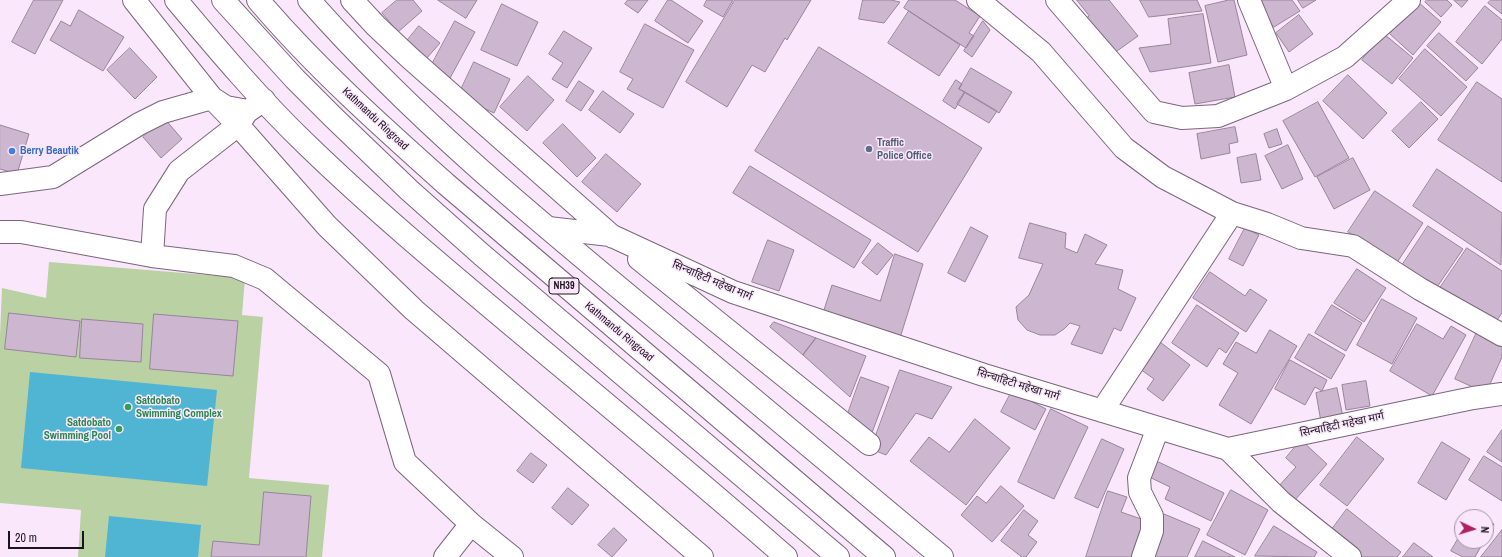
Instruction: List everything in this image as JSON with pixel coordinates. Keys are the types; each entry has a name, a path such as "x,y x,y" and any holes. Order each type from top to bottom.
{"main road":[{"path":"134,0 212,98 226,107 250,112 306,144 392,224 731,508 786,557"},
{"path":"176,0 327,226 414,310 702,557"},
{"name":"NH39","path":"223,0 295,79 338,123 409,190 482,255 838,557"},
{"name":"Kathmandu Ringroad","path":"258,0 306,53 446,184 884,557"},
{"path":"309,0 386,82 433,128 548,228 720,370 942,557"},
{"path":"352,0 376,26 410,58 610,234 869,444"},
{"path":"978,0 1041,52 1124,148 1163,177 1232,213 1267,224 1301,238 1353,246 1420,289 1502,335"},
{"path":"1057,0 1154,112 1182,118 1218,116 1286,89 1345,57 1409,0"},
{"path":"1249,0 1286,89"},
{"path":"0,184 53,177 139,124 163,112 212,98"},
{"path":"152,256 155,209 179,171 250,112"},
{"path":"1102,411 1232,213"},
{"name":"सिन्चाहिटी महेखा मार्ग","path":"548,228 610,234 733,292 984,375 1228,449 1473,398 1502,394"},
{"path":"0,232 21,232 152,256 234,266 265,279 380,374 405,462 471,524 512,557"},
{"path":"1143,557 1152,531 1152,516 1140,492 1139,478 1158,428"},
{"path":"1228,449 1281,502 1350,557"},
{"path":"445,557 471,524"}],"green space":[{"name":"Satdobato Swimming Complex","path":"49,262 245,278 242,315 263,317 249,478 329,485 322,557 78,557 81,510 0,503 0,335 2,288 46,298"}],"water":[{"name":"Satdobato Swimming Pool","path":"30,372 217,390 207,486 21,468"},
{"path":"109,516 201,525 198,557 105,557"}],"building":[{"path":"34,0 63,0 35,54 12,42"},
{"path":"397,0 413,0 422,11 398,32 382,13"},
{"path":"438,0 477,0 466,18"},
{"path":"628,0 648,0 638,13 625,4"},
{"path":"668,0 671,0 703,21 688,43 655,21"},
{"path":"707,0 733,0 723,17 704,6"},
{"path":"735,0 811,0 787,40 785,38 765,72 752,65 727,107 686,82"},
{"path":"863,0 891,0 900,2 884,23 859,19"},
{"path":"909,0 955,0 980,16 969,33 974,36 966,48 904,8"},
{"path":"1077,0 1109,0 1138,36 1110,56 1084,20 1089,16"},
{"path":"1140,0 1197,0 1202,11 1149,17"},
{"path":"1234,0 1247,55 1218,62 1205,6"},
{"path":"1257,0 1292,0 1300,11 1274,27"},
{"path":"1298,0 1316,0 1303,8"},
{"path":"1427,0 1447,0 1452,5 1441,17 1425,2"},
{"path":"1454,0 1468,0 1462,7"},
{"path":"1491,0 1502,0 1502,14 1488,3"},
{"path":"1418,2 1441,22 1413,55 1390,34"},
{"path":"502,4 538,22 517,66 481,50"},
{"path":"1485,6 1502,20 1502,39 1482,64 1456,42"},
{"path":"79,10 124,37 103,71 50,40 61,21 70,26"},
{"path":"909,11 960,45 939,76 888,43"},
{"path":"1203,14 1211,63 1150,72 1139,48 1171,44 1168,19"},
{"path":"1299,15 1313,34 1289,52 1276,33"},
{"path":"455,21 475,32 449,80 429,70"},
{"path":"983,21 990,30 972,57 964,51"},
{"path":"645,24 694,50 663,108 627,89 633,79 620,72"},
{"path":"419,26 440,43 426,59 406,42"},
{"path":"564,31 592,48 567,88 552,79 563,63 549,54"},
{"path":"1439,33 1478,68 1466,81 1427,46"},
{"path":"1384,34 1413,58 1392,84 1362,60"},
{"name":"Traffic Police Office","path":"819,47 982,148 918,252 755,151"},
{"path":"130,48 157,77 135,99 107,70"},
{"path":"1425,49 1467,87 1441,116 1399,79"},
{"path":"474,62 510,79 494,113 458,96"},
{"path":"1229,65 1235,97 1195,104 1189,73"},
{"path":"971,68 1012,92 999,113 959,89"},
{"path":"1348,75 1387,113 1363,139 1323,101"},
{"path":"528,76 554,100 527,131 500,107"},
{"path":"956,80 962,84 959,89 965,92 955,109 943,101"},
{"path":"579,81 594,91 581,111 566,101"},
{"path":"1477,82 1502,99 1502,182 1438,140"},
{"path":"603,91 634,114 620,133 589,110"},
{"path":"965,92 997,111 989,123 957,104"},
{"path":"1318,102 1349,158 1315,177 1283,121"},
{"path":"1421,102 1438,119 1409,148 1392,131"},
{"path":"164,118 182,139 161,158 143,137"},
{"path":"563,124 596,158 577,177 543,143"},
{"name":"Berry Beautik","path":"0,125 29,134 17,174 0,169"},
{"path":"1235,127 1238,142 1229,144 1230,153 1201,159 1197,134"},
{"path":"1277,129 1282,144 1269,148 1264,134"},
{"path":"1288,145 1303,179 1282,189 1265,156"},
{"path":"606,154 641,184 617,212 582,182"},
{"path":"1256,154 1261,180 1241,183 1237,158"},
{"path":"1353,158 1370,190 1334,209 1317,177"},
{"path":"750,166 871,240 854,268 733,193"},
{"path":"1437,169 1502,213 1501,265 1413,206"},
{"path":"1375,191 1423,223 1396,264 1348,232"},
{"path":"1030,223 1066,233 1065,248 1077,253 1085,234 1107,245 1095,264 1123,270 1118,289 1136,298 1121,331 1114,328 1102,354 1071,344 1080,326 1070,323 1055,335 1040,335 1027,330 1018,320 1016,307 1029,295 1043,264 1019,258"},
{"path":"1428,226 1463,249 1435,290 1401,267"},
{"path":"971,227 988,236 965,282 948,273"},
{"path":"1245,228 1259,235 1243,266 1229,259"},
{"path":"768,240 794,250 779,291 752,282"},
{"path":"878,243 893,255 877,275 862,263"},
{"path":"1467,248 1502,271 1502,313 1494,324 1440,288"},
{"path":"895,254 923,264 900,338 823,313 832,285 880,301"},
{"path":"1357,269 1386,288 1364,322 1334,303"},
{"path":"1210,272 1245,296 1250,289 1267,300 1246,332 1193,298"},
{"path":"1382,299 1417,318 1392,364 1357,345"},
{"path":"1197,305 1239,333 1226,353 1219,348 1207,367 1172,343"},
{"path":"1332,305 1362,323 1346,351 1315,333"},
{"path":"9,313 80,321 76,357 5,349"},
{"path":"154,314 238,321 233,376 150,369"},
{"path":"82,319 143,324 141,362 80,358"},
{"path":"774,322 816,338 803,355 770,327"},
{"path":"1417,324 1443,339 1451,326 1466,335 1432,396 1390,371"},
{"path":"1270,330 1297,346 1251,424 1219,405 1238,373 1223,364 1236,342 1256,353"},
{"path":"1478,330 1502,342 1502,357 1486,393 1455,379"},
{"path":"1309,334 1345,355 1331,379 1295,358"},
{"path":"816,338 866,356 850,397 803,355"},
{"path":"1160,342 1190,365 1163,401 1147,389 1154,379 1140,369"},
{"path":"1290,360 1327,380 1322,391 1315,387 1305,405 1275,389"},
{"path":"900,370 952,387 932,419 916,413 886,455 871,449"},
{"path":"861,377 889,387 870,438 861,434 865,426 846,419"},
{"path":"1366,381 1370,406 1346,410 1342,385"},
{"path":"1337,388 1343,417 1321,422 1316,393"},
{"path":"1012,391 1046,409 1035,430 1001,412"},
{"path":"1051,409 1088,427 1054,499 1018,482"},
{"path":"975,419 1010,448 966,505 910,461 929,437 949,452"},
{"path":"1502,430 1502,462 1487,452"},
{"path":"1357,437 1384,459 1347,506 1320,485"},
{"path":"1102,439 1124,449 1098,508 1075,498"},
{"path":"1301,440 1327,464 1294,501 1278,487 1296,467 1286,458"},
{"path":"1442,442 1470,459 1446,500 1418,483"},
{"path":"531,453 547,465 533,483 517,471"},
{"path":"1484,456 1502,467 1502,501 1469,480"},
{"path":"1150,458 1224,493 1211,521 1165,499 1170,487 1143,474"},
{"path":"1001,486 1024,506 992,542 961,515 977,496 986,503"},
{"path":"568,488 589,505 572,525 552,508"},
{"path":"1231,490 1268,510 1245,555 1207,535"},
{"path":"1108,491 1127,497 1121,512 1147,521 1135,557 1086,557"},
{"path":"264,492 311,496 306,557 211,557 213,541 259,545"},
{"path":"1347,509 1401,552 1397,557 1363,557 1330,532"},
{"path":"1024,510 1038,521 1028,535 1037,542 1026,557 1022,557 1001,541"},
{"path":"1164,514 1200,529 1187,557 1145,557"},
{"path":"1274,526 1317,552 1314,557 1255,556"},
{"path":"614,528 627,540 612,557 598,545"},
{"path":"1502,530 1502,557 1481,557 1487,549 1494,549 1494,540"},
{"path":"1203,541 1235,557 1195,557"},
{"path":"1414,543 1433,557 1403,557"},
{"path":"1454,546 1454,549 1480,549 1475,557 1463,557 1451,551"}],"place":[{"name":"Traffic Police Office","path":"869,149"},
{"name":"Berry Beautik","path":"12,151"},
{"name":"Satdobato Swimming Complex","path":"128,407"},
{"name":"Satdobato Swimming Pool","path":"119,429"}]}
